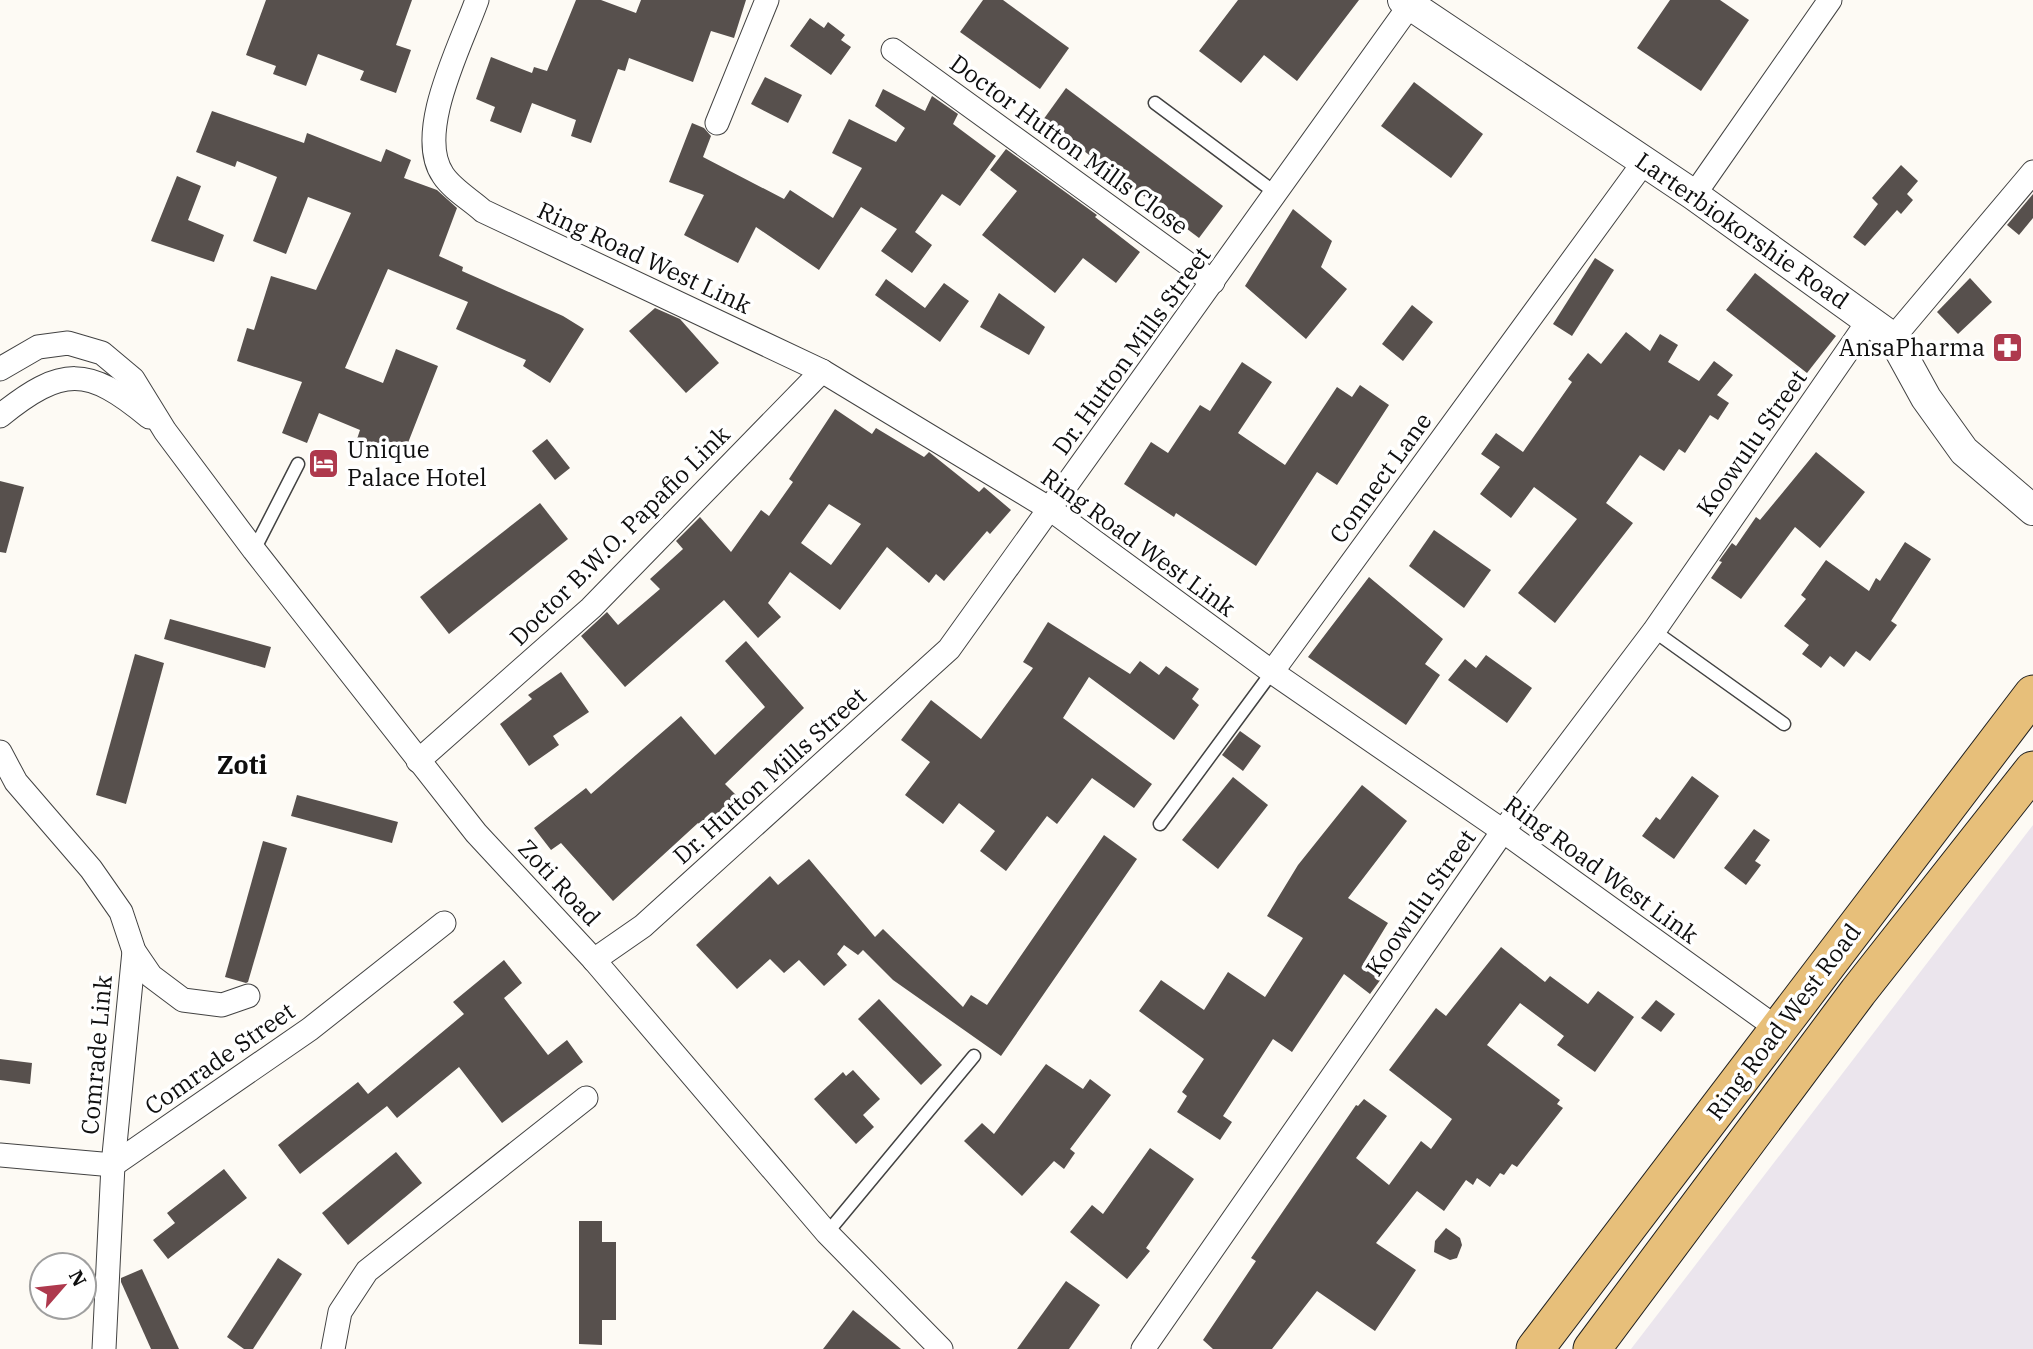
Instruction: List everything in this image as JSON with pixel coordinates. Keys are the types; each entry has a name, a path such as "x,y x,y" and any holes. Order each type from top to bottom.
{"main road":[{"name":"Ring Road West Road","path":"1535,1349 2033,694"},
{"path":"2006,805 2020,764 2033,744"},
{"name":"Ring Road West Road","path":"1592,1349 1858,992 2033,770"}],"street":[{"name":"Ring Road West Link","path":"477,0 437,109 434,137 436,159 443,176 483,211 822,371 1050,509 1272,672 1503,831 1778,1030"},
{"path":"717,123 766,0"},
{"path":"1694,195 1830,0"},
{"name":"Larterbiokorshie Road","path":"1408,2 1694,195 1893,338 1926,398 1964,451 2033,510"},
{"name":"Dr. Hutton Mills Street","path":"594,960 643,926 948,649 1277,194 1408,2"},
{"name":"Doctor Hutton Mills Close","path":"893,50 1213,282"},
{"name":"Connect Lane","path":"1272,672 1644,162"},
{"path":"1893,338 2033,172"},
{"name":"Koowulu Street","path":"1143,1349 1503,831 1654,631 1869,320"},
{"name":"Zoti Road","path":"0,369 38,347 68,343 102,353 133,379 165,431 254,550 476,833 594,960 827,1233 941,1349"},
{"name":"Doctor B.W.O. Papafio Link","path":"418,761 591,608 822,371"},
{"name":"Zoti Road","path":"0,416 30,392 56,381 89,378 118,391 165,431"},
{"path":"0,752 16,782 91,869 121,912 134,951 151,976 183,1000 222,1004 248,996"},
{"name":"Comrade Street","path":"113,1165 310,1029 444,923"},
{"name":"Comrade Link","path":"104,1349 113,1165 134,951"},
{"path":"333,1349 340,1312 367,1271 586,1098"},
{"path":"0,1155 113,1165"}],"lane":[{"path":"1154,103 1277,194"},
{"path":"254,550 298,464"},
{"path":"1654,631 1784,724"},
{"name":"Connect Lane","path":"1160,824 1272,672"},
{"path":"827,1233 974,1056"}],"shaded area":[{"path":"2033,825 2033,1349 1631,1349"}],"building":[{"path":"266,0 412,0 396,45 411,50 396,93 360,80 364,71 318,54 306,86 273,74 276,66 246,55"},
{"path":"576,0 601,0 636,13 641,0 746,0 734,38 711,31 693,82 629,58 625,71 618,69 591,143 571,136 576,120 532,103 521,133 490,121 495,107 476,99 491,57 532,73 534,67 547,71"},
{"path":"983,0 1003,0 1069,48 1040,89 960,32"},
{"path":"1238,0 1359,0 1297,81 1264,55 1241,83 1199,51"},
{"path":"1670,0 1720,0 1749,20 1701,91 1637,48"},
{"path":"810,18 824,28 828,22 845,35 841,40 851,47 831,75 790,46"},
{"path":"765,77 802,95 788,123 751,104"},
{"path":"1414,82 1483,134 1451,178 1381,126"},
{"path":"1066,88 1223,206 1199,238 1043,120"},
{"path":"883,89 925,111 932,96 958,114 953,124 996,156 960,206 942,194 915,232 932,245 912,273 881,251 897,229 861,207 819,270 756,227 738,263 684,235 704,195 669,182 692,123 704,128 711,136 703,157 784,199 790,190 833,218 862,168 832,153 849,119 896,142 905,128 875,106"},
{"path":"212,111 304,143 307,133 381,162 386,149 411,160 404,178 437,190 457,208 439,256 463,267 462,271 563,316 584,329 550,383 523,366 526,360 456,329 468,302 388,269 345,368 383,383 396,349 438,366 406,448 385,440 382,449 357,439 360,430 319,413 307,443 282,433 302,382 237,361 247,328 254,330 271,276 316,290 351,213 308,197 286,254 253,241 277,177 237,161 235,167 196,152"},
{"path":"1006,149 1097,215 1095,217 1140,252 1116,283 1083,258 1055,293 982,235 1017,191 990,170"},
{"path":"1901,165 1918,181 1907,194 1913,200 1901,214 1897,210 1865,246 1853,237 1878,204 1872,198"},
{"path":"177,176 201,186 188,220 224,235 214,262 151,241"},
{"path":"2033,194 2033,218 2019,235 2007,225"},
{"path":"1293,209 1332,241 1321,267 1347,289 1306,339 1245,286"},
{"path":"1595,258 1614,270 1572,336 1553,324"},
{"path":"1755,273 1836,336 1807,373 1726,310"},
{"path":"1970,278 1992,302 1958,334 1937,312"},
{"path":"886,279 925,308 944,283 969,301 940,342 875,295"},
{"path":"999,293 1045,327 1029,355 980,327"},
{"path":"1412,305 1433,322 1403,361 1382,344"},
{"path":"655,308 680,319 719,363 686,393 629,331"},
{"path":"1626,332 1650,351 1660,334 1678,345 1668,362 1699,381 1714,361 1733,375 1717,395 1729,403 1718,420 1710,415 1685,453 1679,449 1664,471 1640,455 1606,503 1633,523 1555,623 1518,593 1577,519 1534,487 1511,518 1480,494 1500,467 1481,454 1496,433 1523,452 1572,382 1568,379 1588,353 1601,364"},
{"path":"1242,362 1272,382 1238,433 1285,465 1337,387 1352,397 1360,385 1389,405 1337,485 1317,472 1256,566 1176,513 1174,517 1124,484 1151,442 1168,453 1200,405 1210,411"},
{"path":"835,409 872,434 876,428 924,457 929,452 979,492 984,487 1011,510 990,534 987,531 944,581 936,574 929,583 887,547 840,610 790,572 768,603 781,617 758,638 724,600 625,687 581,636 607,612 618,625 660,589 650,579 683,549 676,541 700,517 731,552 761,510 769,516 793,482 789,479","holes":["829,504 861,524 831,565 801,543"]},
{"path":"547,439 570,468 555,480 532,451"},
{"path":"1816,452 1865,492 1820,548 1795,527 1741,599 1711,578 1722,562 1719,561 1732,543 1736,546 1756,517 1760,520"},
{"path":"0,481 24,487 6,553 0,552"},
{"path":"540,503 568,539 449,634 420,597"},
{"path":"1434,530 1491,570 1464,608 1409,566"},
{"path":"1905,542 1931,559 1891,621 1897,625 1870,661 1856,651 1844,667 1830,656 1821,668 1802,654 1809,645 1784,626 1806,599 1801,595 1826,560 1869,591 1876,578 1880,581"},
{"path":"1369,577 1443,639 1425,664 1440,675 1406,725 1308,657"},
{"path":"170,619 271,647 265,668 164,639"},
{"path":"1048,622 1130,674 1140,661 1159,675 1166,666 1199,689 1192,699 1199,705 1174,740 1089,677 1063,718 1152,784 1134,808 1092,778 1057,824 1047,816 1006,871 980,851 995,831 959,803 943,824 905,795 930,762 901,740 931,700 981,739 1033,668 1023,662"},
{"path":"746,641 804,708 725,784 736,795 704,829 698,823 613,901 561,843 551,850 534,828 586,788 591,794 681,716 715,755 765,707 725,661"},
{"path":"135,654 164,663 126,804 96,795"},
{"path":"1486,655 1532,688 1507,723 1448,680 1465,659 1476,668"},
{"path":"561,672 589,712 553,736 559,745 529,766 500,724 532,699 528,695"},
{"path":"1240,731 1261,746 1243,771 1222,755"},
{"path":"1692,776 1719,796 1674,859 1642,836 1656,817 1660,820"},
{"path":"1233,777 1268,805 1218,869 1182,840"},
{"path":"1362,785 1407,821 1348,898 1388,923 1363,964 1381,979 1370,994 1344,974 1292,1052 1273,1039 1223,1116 1232,1122 1220,1140 1177,1112 1187,1096 1182,1092 1204,1059 1139,1011 1161,980 1204,1010 1228,972 1265,997 1303,938 1267,916 1298,865"},
{"path":"297,795 398,822 392,843 291,816"},
{"path":"1754,829 1770,840 1755,861 1761,865 1746,885 1724,868"},
{"path":"1104,835 1137,859 1001,1056 893,980 863,950 858,955 844,945 837,954 847,965 824,986 799,960 784,973 770,959 737,989 696,945 770,876 778,885 809,859 875,937 883,929 963,1007 971,995 987,1005"},
{"path":"263,841 287,848 246,983 225,977"},
{"path":"1501,947 1545,982 1550,976 1588,1004 1598,991 1634,1017 1595,1072 1557,1045 1564,1036 1520,1003 1487,1045 1560,1100 1557,1104 1563,1108 1517,1167 1512,1164 1504,1175 1500,1173 1490,1187 1477,1178 1473,1185 1466,1180 1444,1211 1417,1191 1376,1243 1416,1270 1375,1331 1317,1291 1272,1349 1213,1349 1203,1340 1256,1261 1251,1258 1356,1105 1364,1099 1387,1116 1356,1158 1389,1185 1421,1141 1431,1149 1452,1119 1389,1070 1436,1008 1446,1016"},
{"path":"504,960 522,983 504,998 548,1055 567,1040 583,1062 502,1123 459,1067 397,1118 387,1106 300,1174 278,1145 358,1082 368,1094 464,1014 453,1002"},
{"path":"879,999 942,1065 921,1085 858,1019"},
{"path":"1656,1000 1675,1014 1661,1032 1641,1018"},
{"path":"0,1059 32,1063 30,1084 0,1080"},
{"path":"1046,1064 1083,1089 1090,1079 1111,1095 1070,1149 1075,1153 1064,1169 1054,1161 1022,1196 964,1141 982,1123 994,1134"},
{"path":"853,1070 880,1099 863,1115 874,1127 856,1144 814,1099 843,1072 846,1076"},
{"path":"1150,1148 1194,1179 1146,1248 1150,1251 1127,1279 1070,1232 1092,1205 1103,1214"},
{"path":"396,1152 422,1183 348,1245 322,1213"},
{"path":"224,1169 247,1198 168,1259 153,1240 175,1223 167,1213"},
{"path":"579,1221 602,1221 602,1242 616,1242 616,1320 602,1320 602,1345 579,1344"},
{"path":"1446,1228 1460,1238 1462,1245 1457,1258 1450,1260 1434,1252 1435,1241"},
{"path":"278,1258 302,1274 253,1349 244,1349 227,1337"},
{"path":"142,1269 179,1349 151,1349 121,1282 121,1278"},
{"path":"1066,1281 1100,1305 1069,1349 1017,1349"},
{"path":"853,1310 901,1349 823,1349"}],"place":[{"name":"AnsaPharma","path":"2008,348"},
{"name":"Unique Palace Hotel","path":"324,464"}],"district":[{"name":"Zoti","path":"242,765"}]}
